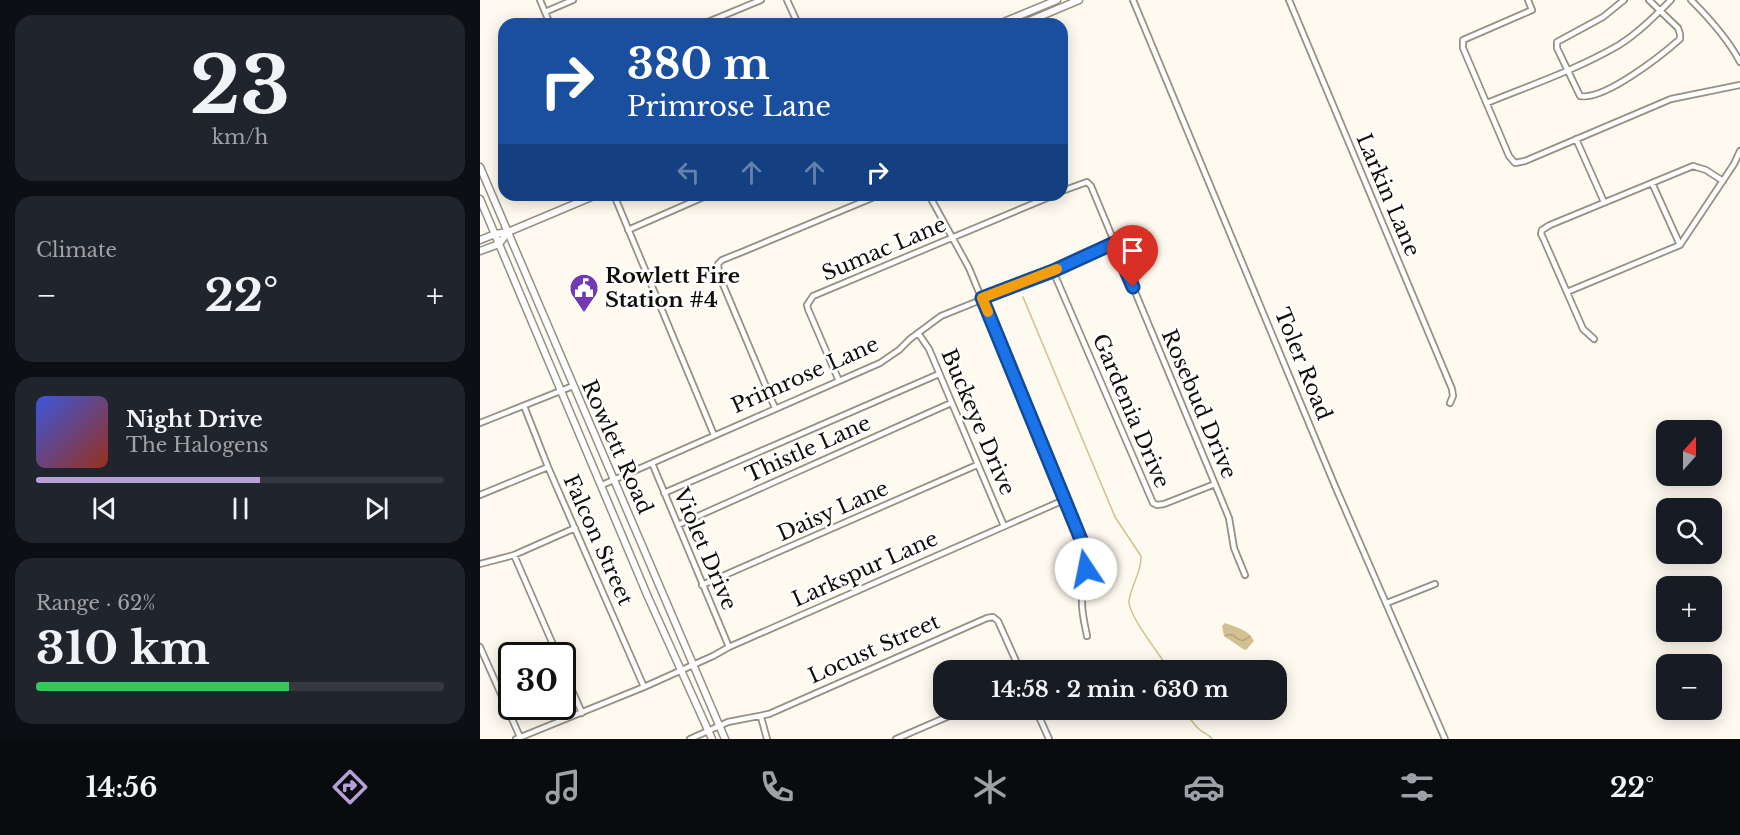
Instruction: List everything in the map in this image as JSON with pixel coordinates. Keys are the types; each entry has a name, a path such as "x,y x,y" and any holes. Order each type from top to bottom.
{"main road":[{"path":"1014,18 1057,0"},
{"path":"1036,18 1079,0"},
{"name":"Rowlett Road","path":"480,167 724,739"},
{"name":"Rowlett Road","path":"480,200 648,597 712,739"},
{"path":"480,240 508,232 582,201"},
{"path":"480,250 499,244 508,232"}],"street":[{"path":"540,0 548,18"},
{"path":"545,12 573,0"},
{"path":"718,18 761,0"},
{"path":"787,0 795,18"},
{"name":"Toler Road","path":"1133,0 1335,486 1445,739"},
{"name":"Larkin Lane","path":"1289,0 1452,388 1453,396 1450,403"},
{"path":"1528,0 1532,10 1464,40 1463,48 1509,156 1515,163 1525,161 1671,99 1740,85"},
{"path":"1624,0 1603,17 1557,42 1557,48 1580,96 1585,97 1626,79 1646,67 1680,39 1678,28 1649,0"},
{"path":"1488,104 1620,44 1671,0"},
{"path":"1691,0 1718,29 1733,48 1740,62"},
{"path":"1576,139 1604,202"},
{"path":"1566,292 1680,245 1723,181 1740,151"},
{"path":"1594,339 1583,329 1541,234 1542,230 1693,166 1700,167 1723,181"},
{"name":"Rosebud Drive","path":"1068,189 1087,182 1091,186 1229,518 1234,548 1245,575"},
{"path":"1652,183 1680,245"},
{"path":"616,201 714,435"},
{"path":"628,230 694,201"},
{"path":"775,408 719,275 718,264 732,256 865,201"},
{"path":"932,201 953,237 982,298 1086,555 1082,614 1087,636"},
{"name":"Sumac Lane","path":"838,381 808,309 808,300 1040,201"},
{"name":"Primrose Lane","path":"602,485 880,363 941,316 1053,271 1114,243"},
{"name":"Gardenia Drive","path":"1053,271 1153,503 1164,504 1215,484"},
{"name":"Buckeye Drive","path":"918,333 925,340 1004,526"},
{"path":"664,493 939,374"},
{"path":"480,423 573,386"},
{"name":"Thistle Lane","path":"678,525 951,403"},
{"name":"Falcon Street","path":"524,406 548,467 644,687"},
{"name":"Violet Drive","path":"652,463 729,647"},
{"name":"Daisy Lane","path":"702,585 977,465"},
{"path":"480,495 548,467"},
{"name":"Larkspur Lane","path":"518,738 644,687 729,647 1064,500"},
{"path":"480,564 514,555 575,528"},
{"path":"514,555 552,642"},
{"path":"1387,603 1435,584"},
{"name":"Locust Street","path":"761,717 987,618 993,617 998,621 1016,660"},
{"path":"480,647 518,738"},
{"path":"576,699 582,713"},
{"path":"690,739 734,720 761,717 767,739"},
{"path":"896,739 940,720"},
{"path":"1040,720 1049,739"}],"water":[{"path":"1225,623 1242,629 1252,637 1254,641 1246,650 1224,636 1222,626"}],"waterway":[{"path":"1023,297 1115,517 1141,556 1140,568 1130,595 1130,607 1139,626 1163,660"},
{"path":"1191,720 1212,739"}],"slow traffic":[{"path":"988,312 982,298 1057,269"}],"place":[{"name":"Rowlett Fire Station #4","path":"584,314"}],"route":[{"path":"1086,569 1086,555 1082,542 982,298 1053,271 1114,243 1133,287"}]}
